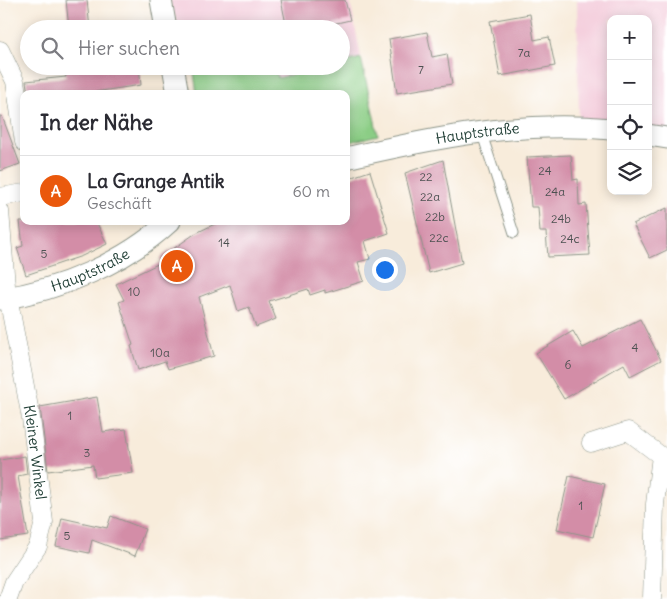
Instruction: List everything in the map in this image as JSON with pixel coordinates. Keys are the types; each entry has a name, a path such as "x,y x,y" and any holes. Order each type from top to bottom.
{"street":[{"path":"161,0 164,20"},
{"path":"0,50 15,81 20,115"},
{"path":"175,75 177,90"},
{"name":"Hauptstraße","path":"350,157 481,131 551,126 607,129"},
{"path":"652,136 667,138"},
{"path":"0,197 20,194"},
{"name":"Kleiner Winkel","path":"0,211 4,298 21,365 31,418 44,522 38,546 14,582 8,599"},
{"name":"Hauptstraße","path":"4,298 39,292 78,278 132,250 165,225"},
{"path":"590,443 628,431 661,456 655,504 652,599"}],"lane":[{"path":"481,131 514,233"}],"shaded area":[{"path":"169,0 350,0 361,58 350,61 350,20 177,20"},
{"path":"577,0 667,0 667,138 652,136 652,15 607,15 607,127 579,123"},
{"path":"277,75 290,75 278,78"}],"green space":[{"path":"361,58 378,135 350,142 350,90 196,90 194,75 277,75 278,78 290,75 350,75 350,61"}],"building":[{"path":"66,0 87,0 89,20 68,20"},
{"path":"281,0 345,0 350,20 285,20"},
{"path":"530,14 534,40 549,37 555,66 500,76 490,21"},
{"path":"427,32 432,57 447,54 452,84 397,93 389,39"},
{"path":"66,75 140,75 141,85 108,90 27,90 26,81 66,77"},
{"path":"0,116 2,116 20,164 0,171"},
{"path":"571,155 573,180 578,179 579,205 586,204 590,255 548,257 546,232 540,232 538,207 531,207 527,157"},
{"path":"443,160 462,263 429,273 405,173"},
{"path":"370,171 389,233 365,241 370,259 358,262 364,281 325,293 325,290 310,295 308,289 269,301 276,319 256,327 249,307 238,311 230,285 199,297 214,356 168,369 165,361 138,370 131,346 133,345 119,302 124,300 116,284 162,262 160,258 196,233 213,225 350,225 350,178"},
{"path":"667,208 667,250 650,258 633,224"},
{"path":"20,225 98,225 107,244 82,256 26,275 17,248 23,246"},
{"path":"640,319 661,360 630,376 624,364 564,399 536,353 573,331 583,348"},
{"path":"97,397 103,432 126,429 133,473 95,478 93,465 48,471 40,407"},
{"path":"25,456 27,474 18,476 28,536 0,540 0,460"},
{"path":"569,476 605,484 593,537 557,529"},
{"path":"111,516 145,529 135,556 92,540 89,553 56,546 62,518 107,528"}],"place":[{"name":"La Grange Antik","path":"177,266"}]}
